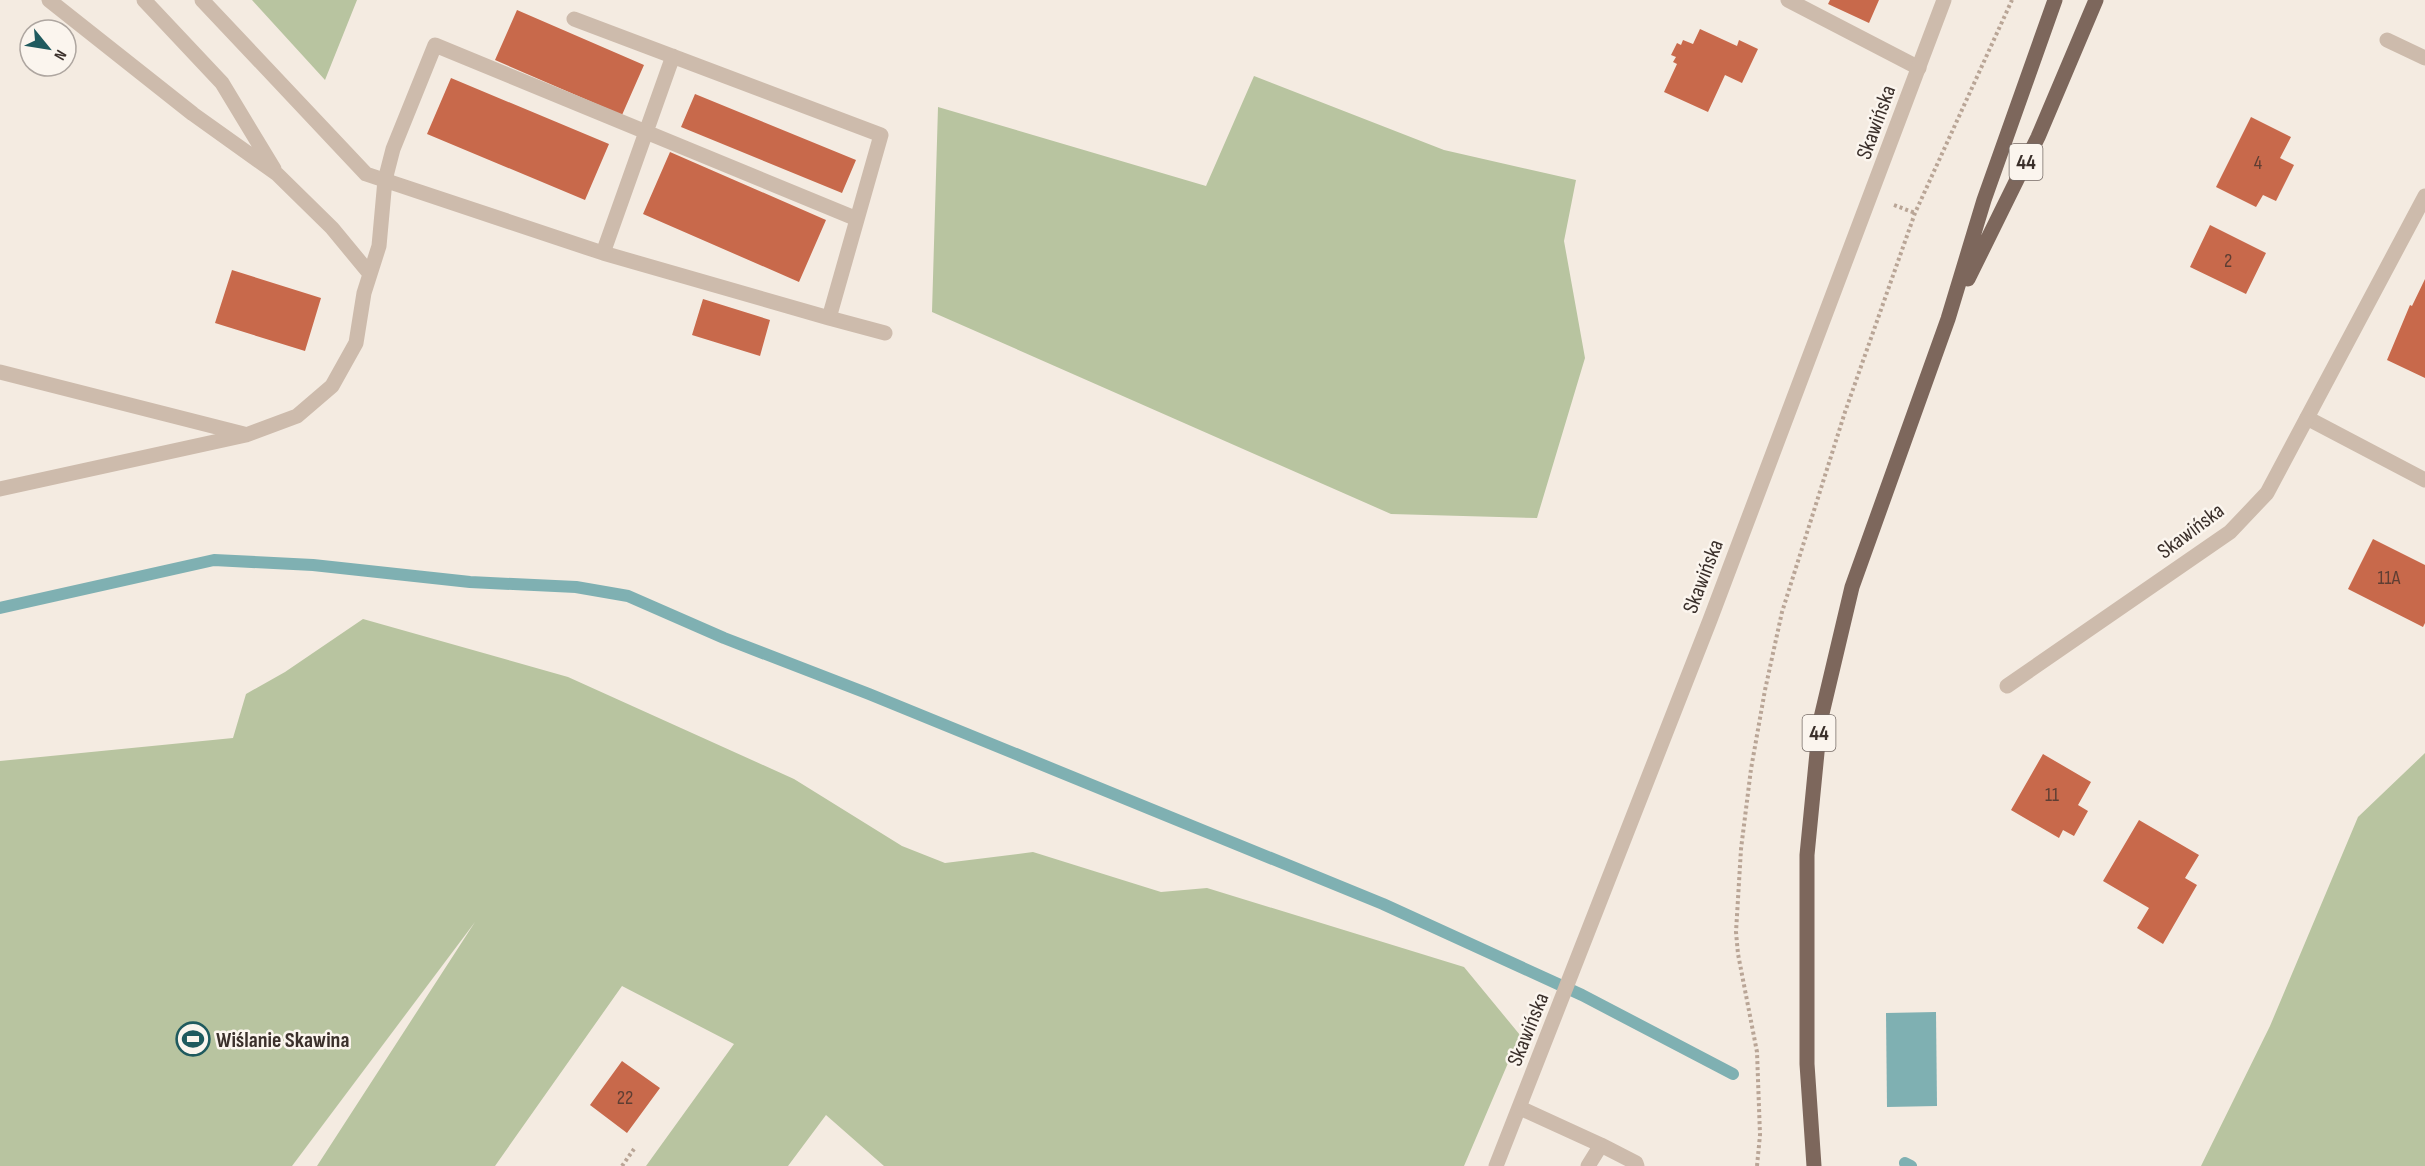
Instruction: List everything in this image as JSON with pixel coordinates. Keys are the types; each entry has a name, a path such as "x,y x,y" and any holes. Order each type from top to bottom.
{"main road":[{"name":"44","path":"1814,1166 1807,1064 1807,855 1820,722 1852,587 1948,319 1984,201 2055,0"},
{"name":"44","path":"1948,319 2038,137 2096,0"}],"street":[{"path":"49,0 194,114 277,174 332,228 370,274"},
{"path":"144,0 222,83 277,174"},
{"path":"202,0 366,174 603,253 885,333"},
{"path":"1788,0 1919,69"},
{"name":"Skawińska","path":"1496,1166 1714,608 1944,0"},
{"path":"574,19 881,135 829,318"},
{"path":"2387,40 2425,58"},
{"path":"0,489 246,435 297,416 332,386 356,343 364,293 379,246 385,180 393,149 435,45 857,219"},
{"path":"603,253 673,56"},
{"name":"Skawińska","path":"2007,686 2230,532 2267,493 2425,196"},
{"path":"0,372 246,435"},
{"path":"2307,418 2425,480"},
{"path":"1520,1108 1601,1145 1636,1163 1637,1166"},
{"path":"1588,1166 1601,1145"}],"path":[{"path":"1757,1166 1760,1135 1757,1052 1738,954 1736,932 1741,849 1751,769 1767,678 1782,612 1845,412 1915,213 2012,0"},
{"path":"622,1166 634,1149"}],"green space":[{"path":"252,0 357,0 325,80"},
{"path":"1254,76 1444,150 1576,180 1564,241 1585,358 1537,518 1391,514 932,312 938,107 1206,186"},
{"path":"363,619 568,677 794,779 902,846 945,863 1033,852 1161,892 1207,888 1464,967 1520,1035 1464,1166 884,1166 826,1115 788,1166 646,1166 734,1044 622,986 495,1166 317,1166 475,922 292,1166 0,1166 0,761 233,738 246,694 285,672"},
{"path":"2425,753 2425,1166 2201,1166 2270,1026 2358,817"}],"water":[{"path":"1936,1012 1937,1106 1887,1107 1886,1013"}],"building":[{"path":"1830,0 1879,0 1869,23 1828,4"},
{"path":"517,10 644,65 622,115 495,60"},
{"path":"1700,29 1737,46 1739,40 1758,49 1742,83 1725,75 1708,112 1664,92 1677,64 1673,62 1676,57 1671,55 1677,43 1681,45 1683,40 1693,44"},
{"path":"451,78 609,144 585,200 427,134"},
{"path":"695,94 856,160 842,193 681,127"},
{"path":"2251,117 2291,137 2280,158 2294,165 2276,201 2263,195 2256,207 2216,187"},
{"path":"670,152 826,220 799,282 643,214"},
{"path":"2210,225 2266,253 2246,294 2190,267"},
{"path":"232,270 321,298 305,351 215,323"},
{"path":"2425,279 2425,378 2387,360 2410,305 2412,306"},
{"path":"703,299 770,320 760,356 692,335"},
{"path":"2373,539 2425,565 2425,623 2423,627 2348,589"},
{"path":"2043,754 2091,782 2078,805 2088,811 2074,836 2063,830 2059,838 2011,810"},
{"path":"2139,820 2199,855 2185,878 2197,885 2163,944 2137,928 2149,908 2103,881"},
{"path":"622,1061 660,1088 627,1133 590,1105"}],"waterway":[{"path":"0,608 214,560 313,565 470,582 576,587 628,596 724,638 869,694 1383,904 1582,995 1733,1074"},
{"path":"1905,1163 1911,1166"}],"place":[{"name":"Wiślanie Skawina","path":"193,1039"}]}
